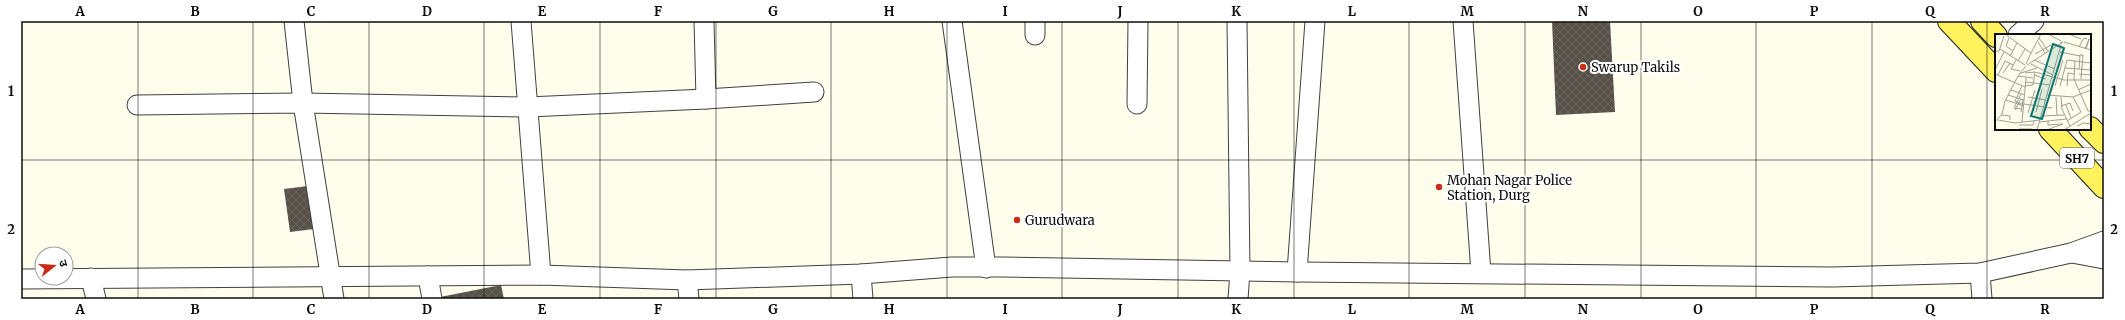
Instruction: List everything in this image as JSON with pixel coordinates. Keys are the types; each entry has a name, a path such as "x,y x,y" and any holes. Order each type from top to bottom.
{"main road":[{"path":"1950,21 1995,70"},
{"path":"1982,21 1995,35"},
{"name":"SH7","path":"2091,129 2104,142"},
{"name":"SH7","path":"2051,130 2104,187"}],"street":[{"path":"294,21 303,103 334,299"},
{"path":"521,21 541,275"},
{"path":"704,21 706,99"},
{"path":"952,21 986,268"},
{"path":"1137,104 1138,21"},
{"path":"1237,21 1240,271 1238,299"},
{"path":"1298,272 1315,21"},
{"path":"1464,21 1481,273"},
{"path":"2019,34 2034,21"},
{"path":"137,105 303,103 528,107 706,99 814,92"},
{"path":"21,279 541,275 687,280 861,274 952,267 1833,277 1980,273 2071,253 2104,241"},
{"path":"2071,253 2104,259"},
{"path":"1980,273 1982,299"},
{"path":"861,274 863,299"},
{"path":"428,276 432,299"},
{"path":"91,278 96,299"},
{"path":"687,280 689,299"}],"building":[{"name":"Swarup Takils","path":"1552,21 1610,21 1615,112 1556,115"},
{"path":"308,186 314,229 290,232 284,189"},
{"path":"501,285 504,299 435,299 435,298"}],"place":[{"name":"Swarup Takils","path":"1583,67"},
{"name":"Mohan Nagar Police Station, Durg","path":"1439,187"},
{"name":"Gurudwara","path":"1017,220"}]}
